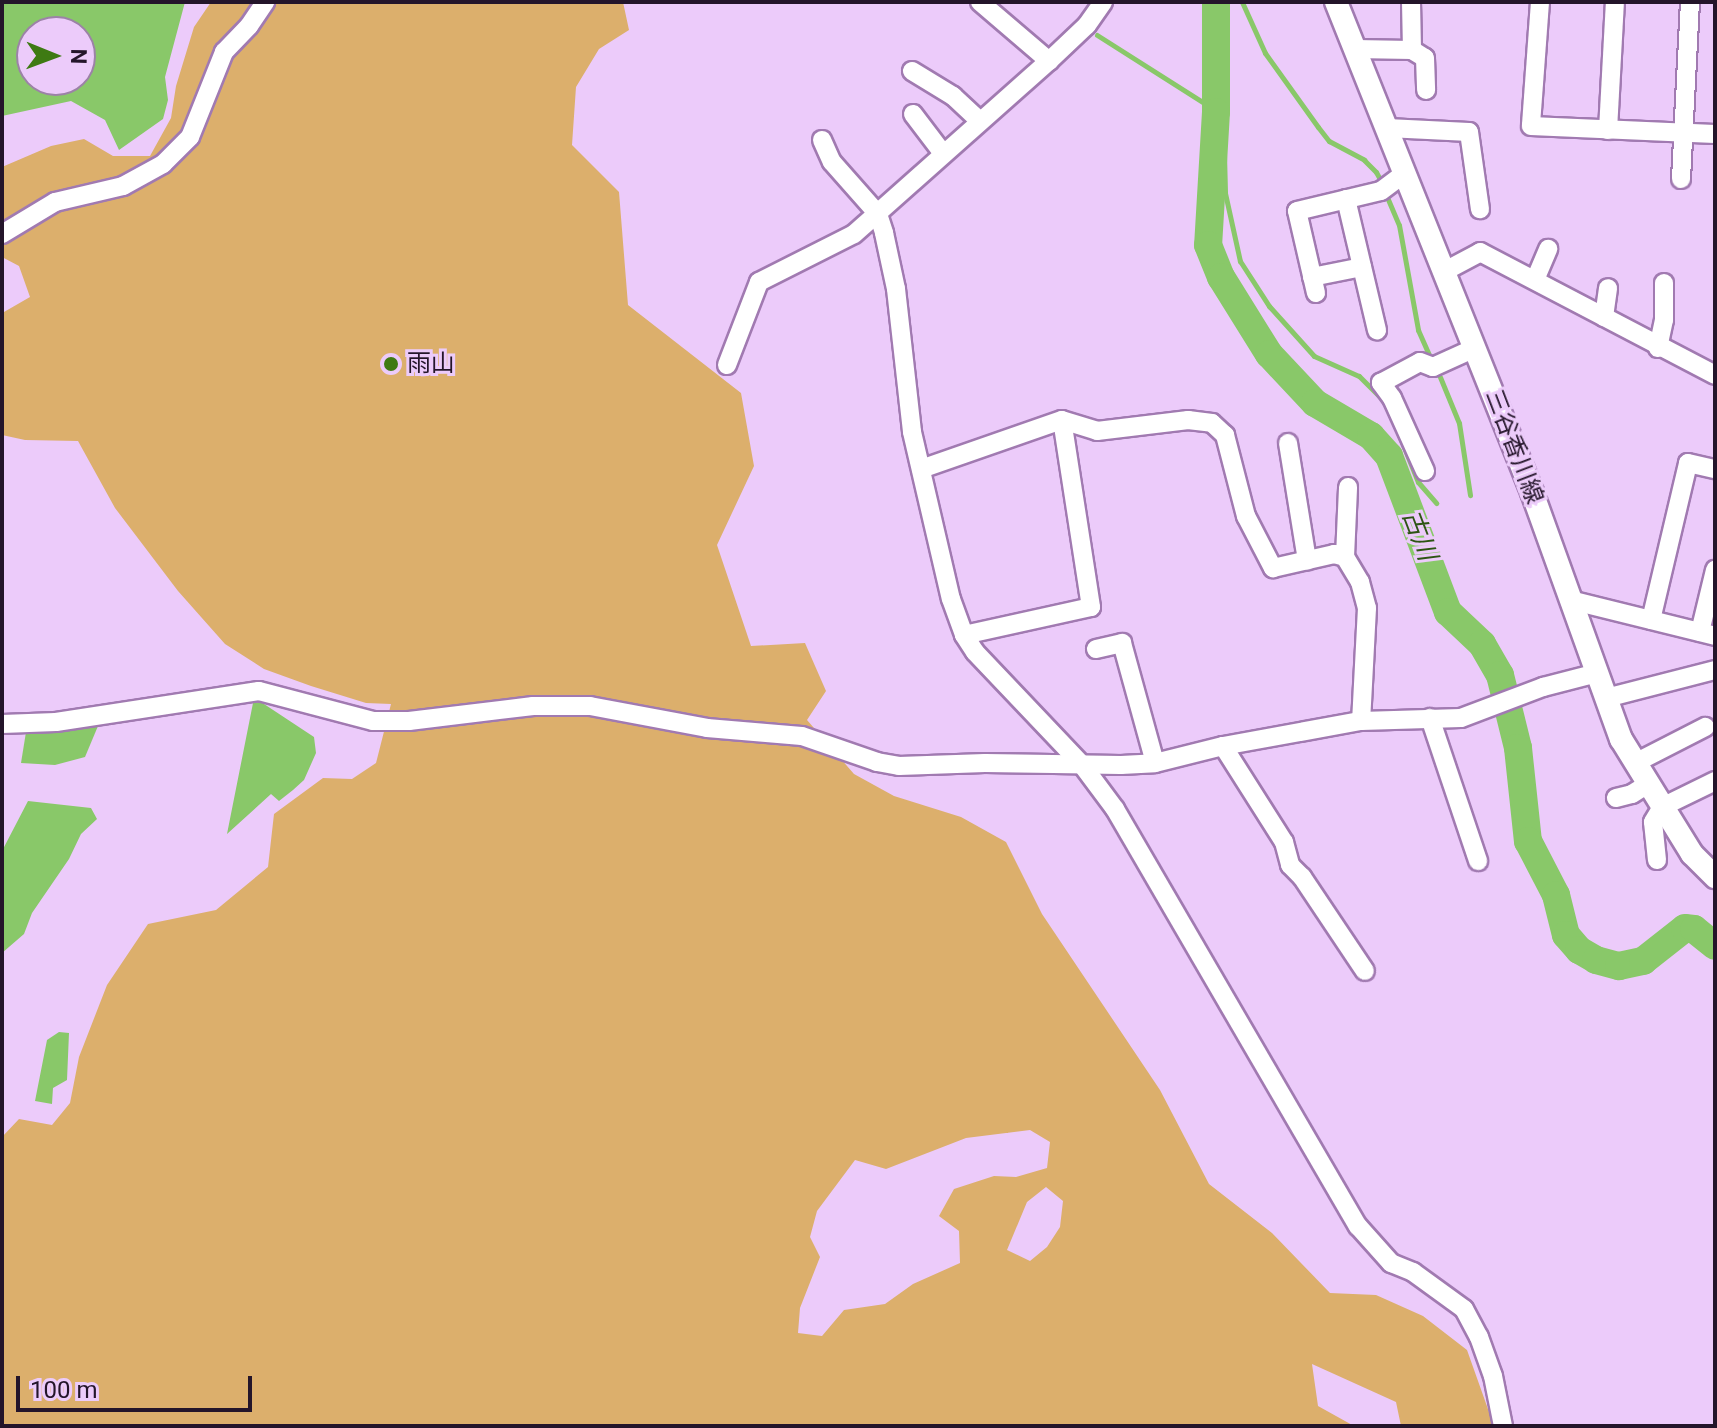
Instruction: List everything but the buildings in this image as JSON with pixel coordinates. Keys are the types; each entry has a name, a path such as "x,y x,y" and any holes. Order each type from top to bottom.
{"main road":[{"name":"三谷香川線","path":"1336,2 1475,348 1606,698 1635,763 1692,854 1715,877"}],"street":[{"path":"2,234 55,202 123,186 163,164 194,129 224,52 249,26 265,2"},
{"path":"980,2 1049,61"},
{"path":"727,365 759,282 854,234 942,152 1049,61 1087,25 1103,2"},
{"path":"1411,2 1412,50"},
{"path":"1540,2 1531,126 1715,134"},
{"path":"1608,130 1615,2"},
{"path":"1681,179 1690,2"},
{"path":"1355,49 1412,50 1425,58 1426,90"},
{"path":"912,71 953,96 979,120"},
{"path":"913,114 942,152"},
{"path":"1387,128 1469,132 1480,209"},
{"path":"822,140 832,162 878,214 896,289 912,432 951,599 964,635 975,652 1083,766 1115,809 1167,892 1358,1226 1391,1263 1413,1272 1464,1309 1479,1337 1493,1376 1503,1426"},
{"path":"1362,267 1314,285 1297,211 1381,191 1405,173"},
{"path":"1346,199 1377,330"},
{"path":"1535,280 1548,249"},
{"path":"1445,271 1480,252 1658,348 1714,370"},
{"path":"1658,348 1664,320 1664,283"},
{"path":"1604,317 1608,288"},
{"path":"1425,471 1392,398 1381,383 1420,362 1433,367 1475,348"},
{"path":"921,469 1062,420 1097,431 1188,420 1212,423 1225,435 1246,516 1273,568 1334,554 1345,557"},
{"path":"964,635 1091,607 1061,436 1062,420"},
{"path":"1288,443 1307,560"},
{"path":"1651,620 1688,463 1715,469"},
{"path":"1348,487 1345,557 1360,582 1367,608 1361,721"},
{"path":"1570,600 1708,634 1715,570"},
{"path":"1096,649 1122,643 1155,763"},
{"path":"1606,698 1715,670"},
{"path":"2,724 56,722 259,691 373,721 409,721 518,707 590,706 707,728 802,736 899,766 985,763 1083,766 1155,763 1223,746 1361,721 1461,718 1543,687 1597,673"},
{"path":"1430,718 1478,861"},
{"path":"1635,763 1705,727"},
{"path":"1223,746 1284,842 1290,865 1302,877 1365,971"},
{"path":"1657,860 1653,822 1662,807 1715,781"},
{"path":"1616,798 1632,794 1648,784"}],"shaded area":[{"path":"2,2 185,2 165,77 168,100 163,119 119,150 105,120 71,101 2,116"},
{"path":"211,2 623,2 629,30 599,49 576,87 572,145 619,192 628,305 741,393 754,466 717,545 751,646 805,643 826,691 807,720 854,774 894,796 961,817 1006,842 1042,914 1160,1090 1209,1184 1272,1233 1330,1293 1376,1295 1423,1316 1467,1350 1494,1426 1401,1426 1396,1402 1312,1364 1318,1406 1354,1426 2,1426 2,1137 19,1119 52,1125 70,1103 79,1057 107,985 148,924 216,910 268,867 274,814 323,778 352,779 376,763 391,704 366,703 311,686 264,669 225,644 178,591 115,508 78,441 25,440 2,435 2,321 4,312 30,297 19,266 2,257 2,167 51,146 84,139 113,156 150,156 171,118 176,86 194,27","holes":["1030,1130 1050,1142 1047,1168 1016,1177 994,1176 954,1189 939,1216 959,1231 960,1263 913,1284 885,1304 844,1310 822,1336 798,1333 800,1308 820,1257 810,1237 817,1211 855,1160 886,1169 966,1138","1046,1187 1063,1201 1060,1227 1047,1247 1030,1261 1007,1250 1027,1202"]},
{"path":"261,702 314,737 316,753 304,780 279,801 271,794 227,834 253,703"},
{"path":"98,726 85,757 55,765 21,763 26,732"},
{"path":"28,801 91,808 97,819 81,834 69,859 32,913 24,934 2,953 2,851"},
{"path":"59,1032 69,1033 67,1080 53,1088 52,1104 35,1101 47,1040"}],"waterway":[{"name":"古川","path":"1216,2 1216,112 1208,245 1221,277 1269,354 1315,403 1371,436 1389,456 1448,612 1482,644 1500,675 1518,748 1528,841 1556,895 1566,935 1579,950 1596,960 1619,966 1643,961 1685,928 1694,929 1715,946"},
{"path":"1242,2 1265,53 1318,127 1329,141 1364,160 1382,183"},
{"path":"1097,35 1223,115 1225,193 1240,261 1269,306 1314,356 1359,376 1384,401"},
{"path":"1387,197 1399,225 1418,330 1429,355"},
{"path":"1440,377 1459,423 1470,495"},
{"path":"1392,417 1418,482 1436,503"}],"place":[{"name":"雨山","path":"391,364"}]}
